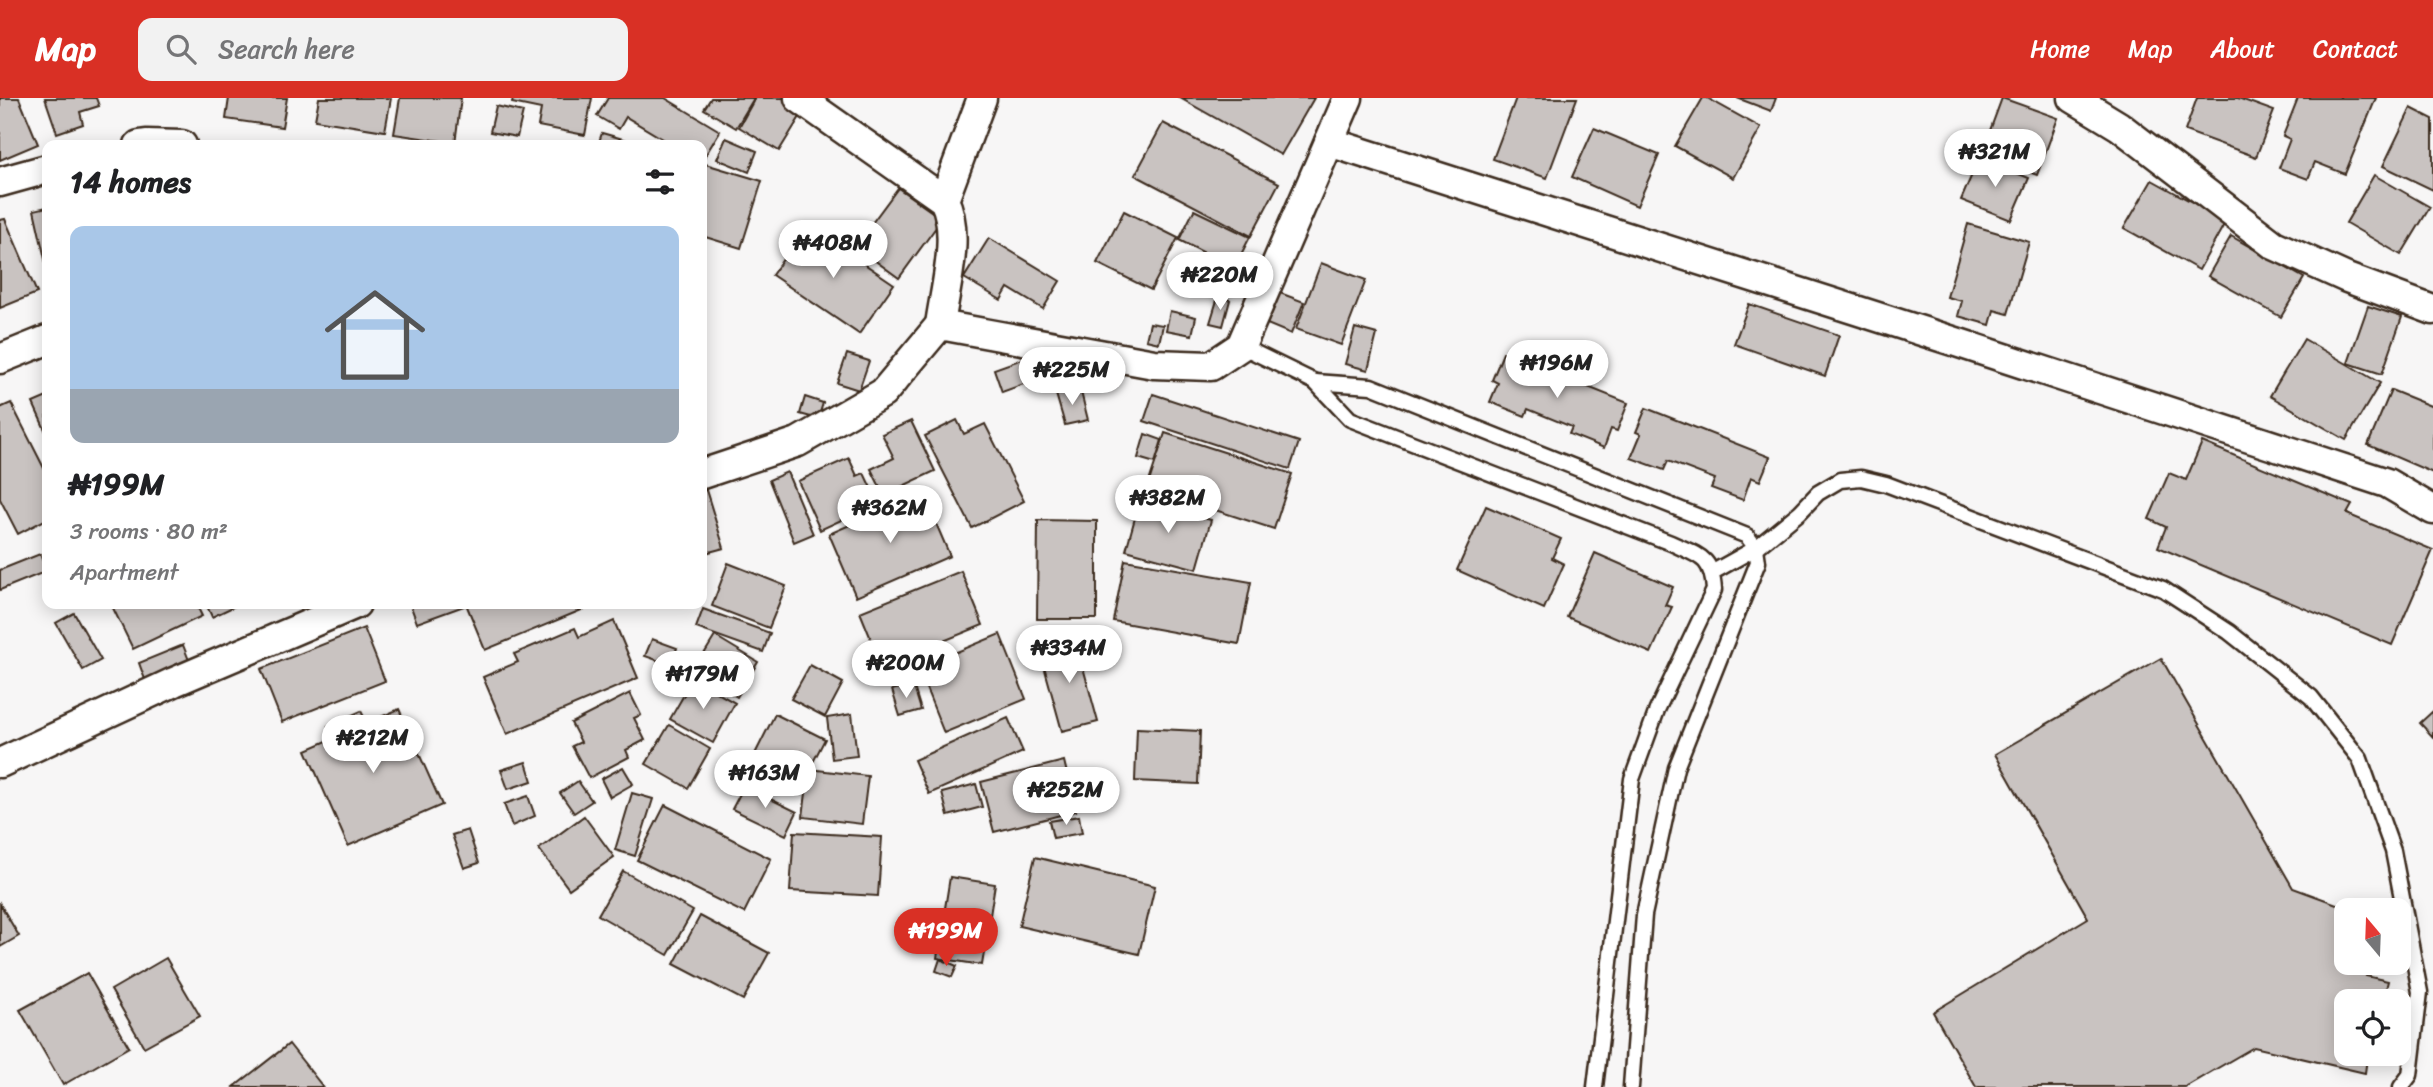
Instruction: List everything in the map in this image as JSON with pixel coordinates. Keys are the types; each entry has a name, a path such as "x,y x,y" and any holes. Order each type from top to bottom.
{"street":[{"path":"707,472 798,442 883,393 940,325 952,234 951,212 944,200 799,98"},
{"path":"944,200 982,98"},
{"path":"940,325 1154,364 1211,366 1241,346 1348,98"},
{"path":"2073,98 2119,125 2274,245 2347,278 2433,310"},
{"path":"1329,142 2387,483 2433,510"},
{"path":"0,182 42,170"},
{"path":"0,359 42,342"},
{"path":"0,763 174,682 344,609"}],"lane":[{"path":"1241,346 1315,382 1350,419 1671,543 1702,558 1713,572 1714,590 1657,710 1632,779 1595,1087"},
{"path":"1315,382 1371,386 1746,536 1756,548 1758,562 1676,768 1644,915 1631,1087"},
{"path":"1713,572 1756,548 1800,512 1818,493 1840,480 1861,478 1886,484 2163,589 2229,632 2311,697 2360,759 2393,851 2420,992 2410,1075 2401,1087"}],"building":[{"path":"0,98 19,98 38,144 0,160"},
{"path":"45,98 96,98 99,106 80,112 83,124 57,133"},
{"path":"229,98 287,98 282,127 226,119"},
{"path":"319,98 391,98 385,131 315,120"},
{"path":"400,98 461,98 455,140 394,134"},
{"path":"513,98 592,98 585,135 538,126 541,109 512,103"},
{"path":"608,98 665,98 720,131 707,153 707,140 665,140 626,117 619,129 597,116"},
{"path":"711,98 754,98 736,128 704,109"},
{"path":"755,98 791,98 806,107 779,151 739,127"},
{"path":"1180,98 1314,98 1281,155"},
{"path":"1516,98 1577,98 1547,178 1493,159"},
{"path":"1703,98 1761,128 1733,178 1675,146"},
{"path":"1737,98 1776,98 1771,111"},
{"path":"2002,98 2058,118 2037,175 1981,155"},
{"path":"2197,98 2238,98 2274,111 2256,157 2185,131"},
{"path":"2298,98 2376,98 2345,174 2315,162 2308,179 2279,168 2290,139 2283,136"},
{"path":"496,106 523,112 517,137 490,132"},
{"path":"2411,108 2433,119 2433,190 2383,166"},
{"path":"1163,123 1279,183 1251,236 1135,175"},
{"path":"1594,128 1659,155 1637,206 1572,177"},
{"path":"602,133 626,140 600,140"},
{"path":"726,138 757,151 749,172 717,159"},
{"path":"1979,158 2029,178 2011,220 1961,200"},
{"path":"707,164 762,181 741,248 707,238"},
{"path":"2374,175 2430,207 2401,255 2346,223"},
{"path":"2152,180 2226,221 2199,270 2124,228"},
{"path":"898,188 942,219 899,278 855,246"},
{"path":"42,208 42,246 34,210"},
{"path":"1194,210 1250,237 1234,268 1179,240"},
{"path":"1124,211 1178,238 1151,290 1097,263"},
{"path":"5,219 37,293 0,308 0,220"},
{"path":"1968,224 2029,242 2008,314 1994,310 1990,325 1958,316 1962,301 1947,297"},
{"path":"807,225 894,284 859,334 772,275"},
{"path":"2231,236 2304,278 2281,317 2208,276"},
{"path":"989,238 1060,281 1043,309 1008,288 1001,300 964,278"},
{"path":"1321,263 1366,280 1341,345 1296,329"},
{"path":"1280,293 1304,302 1291,334 1267,324"},
{"path":"1218,297 1230,300 1223,326 1210,323"},
{"path":"1749,304 1839,335 1825,376 1734,344"},
{"path":"2368,306 2402,317 2382,374 2348,363"},
{"path":"1170,311 1196,317 1192,335 1166,330"},
{"path":"1150,323 1163,325 1159,343 1146,340"},
{"path":"1355,328 1377,334 1368,370 1345,364"},
{"path":"2304,339 2380,383 2346,440 2270,396"},
{"path":"1503,353 1628,403 1617,431 1611,429 1604,448 1569,434 1572,427 1528,409 1525,416 1490,402 1498,383 1492,380"},
{"path":"847,354 869,361 859,390 837,383"},
{"path":"1025,358 1032,381 1002,392 994,369"},
{"path":"1080,388 1088,420 1065,425 1056,394"},
{"path":"2391,390 2433,407 2433,473 2368,445"},
{"path":"1153,394 1299,442 1290,469 1144,421"},
{"path":"805,397 823,403 818,419 800,414"},
{"path":"42,399 42,423 33,403"},
{"path":"11,403 42,464 42,522 18,534 0,499 0,408"},
{"path":"1646,408 1770,457 1760,481 1751,477 1743,500 1711,488 1715,479 1668,461 1664,470 1631,458 1641,434 1636,432"},
{"path":"957,420 964,434 985,424 1024,501 972,528 925,436"},
{"path":"911,421 935,471 884,495 871,469 894,458 882,434"},
{"path":"1165,433 1292,474 1274,529 1147,488"},
{"path":"1145,434 1162,440 1155,463 1138,458"},
{"path":"2202,442 2352,505 2347,514 2433,550 2392,645 2158,547 2166,527 2149,519 2169,473 2186,480"},
{"path":"849,458 857,476 864,473 878,503 820,530 798,481"},
{"path":"787,472 813,534 794,542 769,480"},
{"path":"707,493 724,548 707,553"},
{"path":"923,493 950,556 856,597 829,534"},
{"path":"1140,500 1211,520 1197,569 1126,550"},
{"path":"1486,506 1561,539 1552,558 1564,564 1544,609 1457,570"},
{"path":"1038,520 1097,521 1097,619 1037,619"},
{"path":"1595,553 1673,587 1665,605 1672,607 1651,653 1567,617"},
{"path":"40,554 42,559 42,573 0,590 0,570"},
{"path":"1125,560 1251,582 1239,644 1113,621"},
{"path":"728,563 786,586 769,628 712,606"},
{"path":"961,571 983,625 882,666 860,612"},
{"path":"113,609 198,609 202,616 133,649"},
{"path":"208,609 229,609 212,617"},
{"path":"412,609 456,609 417,623"},
{"path":"468,609 584,609 485,650"},
{"path":"703,609 770,633 763,652 696,628"},
{"path":"74,613 101,660 83,670 56,623"},
{"path":"614,621 638,678 507,734 483,677 518,662 514,654 575,628 579,637"},
{"path":"364,628 385,681 282,722 261,669"},
{"path":"1000,634 1026,699 944,733 918,668"},
{"path":"715,636 758,662 737,697 693,672"},
{"path":"1075,638 1098,722 1062,731 1039,648"},
{"path":"652,639 677,648 671,665 645,656"},
{"path":"183,645 192,668 147,685 139,663"},
{"path":"2161,658 2293,888 2334,903 2334,975 2366,975 2388,981 2386,989 2334,989 2334,1066 2254,1047 2185,1087 1976,1087 1933,1012 2088,918 1995,754"},
{"path":"810,665 843,683 825,717 791,699"},
{"path":"693,679 735,703 713,743 670,719"},
{"path":"913,684 921,710 900,716 892,690"},
{"path":"630,693 641,715 634,718 645,740 626,750 629,757 589,778 572,746 581,742 571,723"},
{"path":"399,709 442,805 348,846 306,750 334,738 328,726 361,711 367,723"},
{"path":"2433,711 2433,737 2420,723"},
{"path":"775,714 825,739 796,795 747,770"},
{"path":"852,714 857,756 832,759 827,718"},
{"path":"1008,718 1023,752 929,794 914,760"},
{"path":"669,725 710,749 688,788 646,764"},
{"path":"1137,728 1200,731 1198,784 1135,781"},
{"path":"1064,761 1076,811 994,832 981,782"},
{"path":"526,762 532,781 508,789 501,770"},
{"path":"623,767 633,784 610,797 601,779"},
{"path":"809,769 868,776 862,824 803,817"},
{"path":"578,781 592,801 574,813 560,793"},
{"path":"976,784 982,807 948,816 942,793"},
{"path":"744,786 797,812 786,835 732,809"},
{"path":"632,793 653,799 635,856 615,850"},
{"path":"528,796 535,816 512,826 504,804"},
{"path":"665,805 771,859 744,913 637,860"},
{"path":"584,816 614,857 569,889 539,849"},
{"path":"1079,816 1082,833 1053,838 1049,821"},
{"path":"468,830 479,863 464,868 452,835"},
{"path":"794,832 882,837 878,896 790,891"},
{"path":"1035,857 1155,886 1139,954 1019,926"},
{"path":"623,871 693,911 668,955 598,915"},
{"path":"950,877 995,884 982,965 937,958"},
{"path":"0,904 19,936 0,947"},
{"path":"700,916 769,953 743,1000 674,964"},
{"path":"166,958 200,1016 144,1047 111,990"},
{"path":"940,959 957,966 952,977 936,971"},
{"path":"87,973 129,1047 63,1085 20,1010"},
{"path":"289,1044 323,1087 234,1087"},
{"path":"2335,1066 2366,1066 2365,1073"}]}
